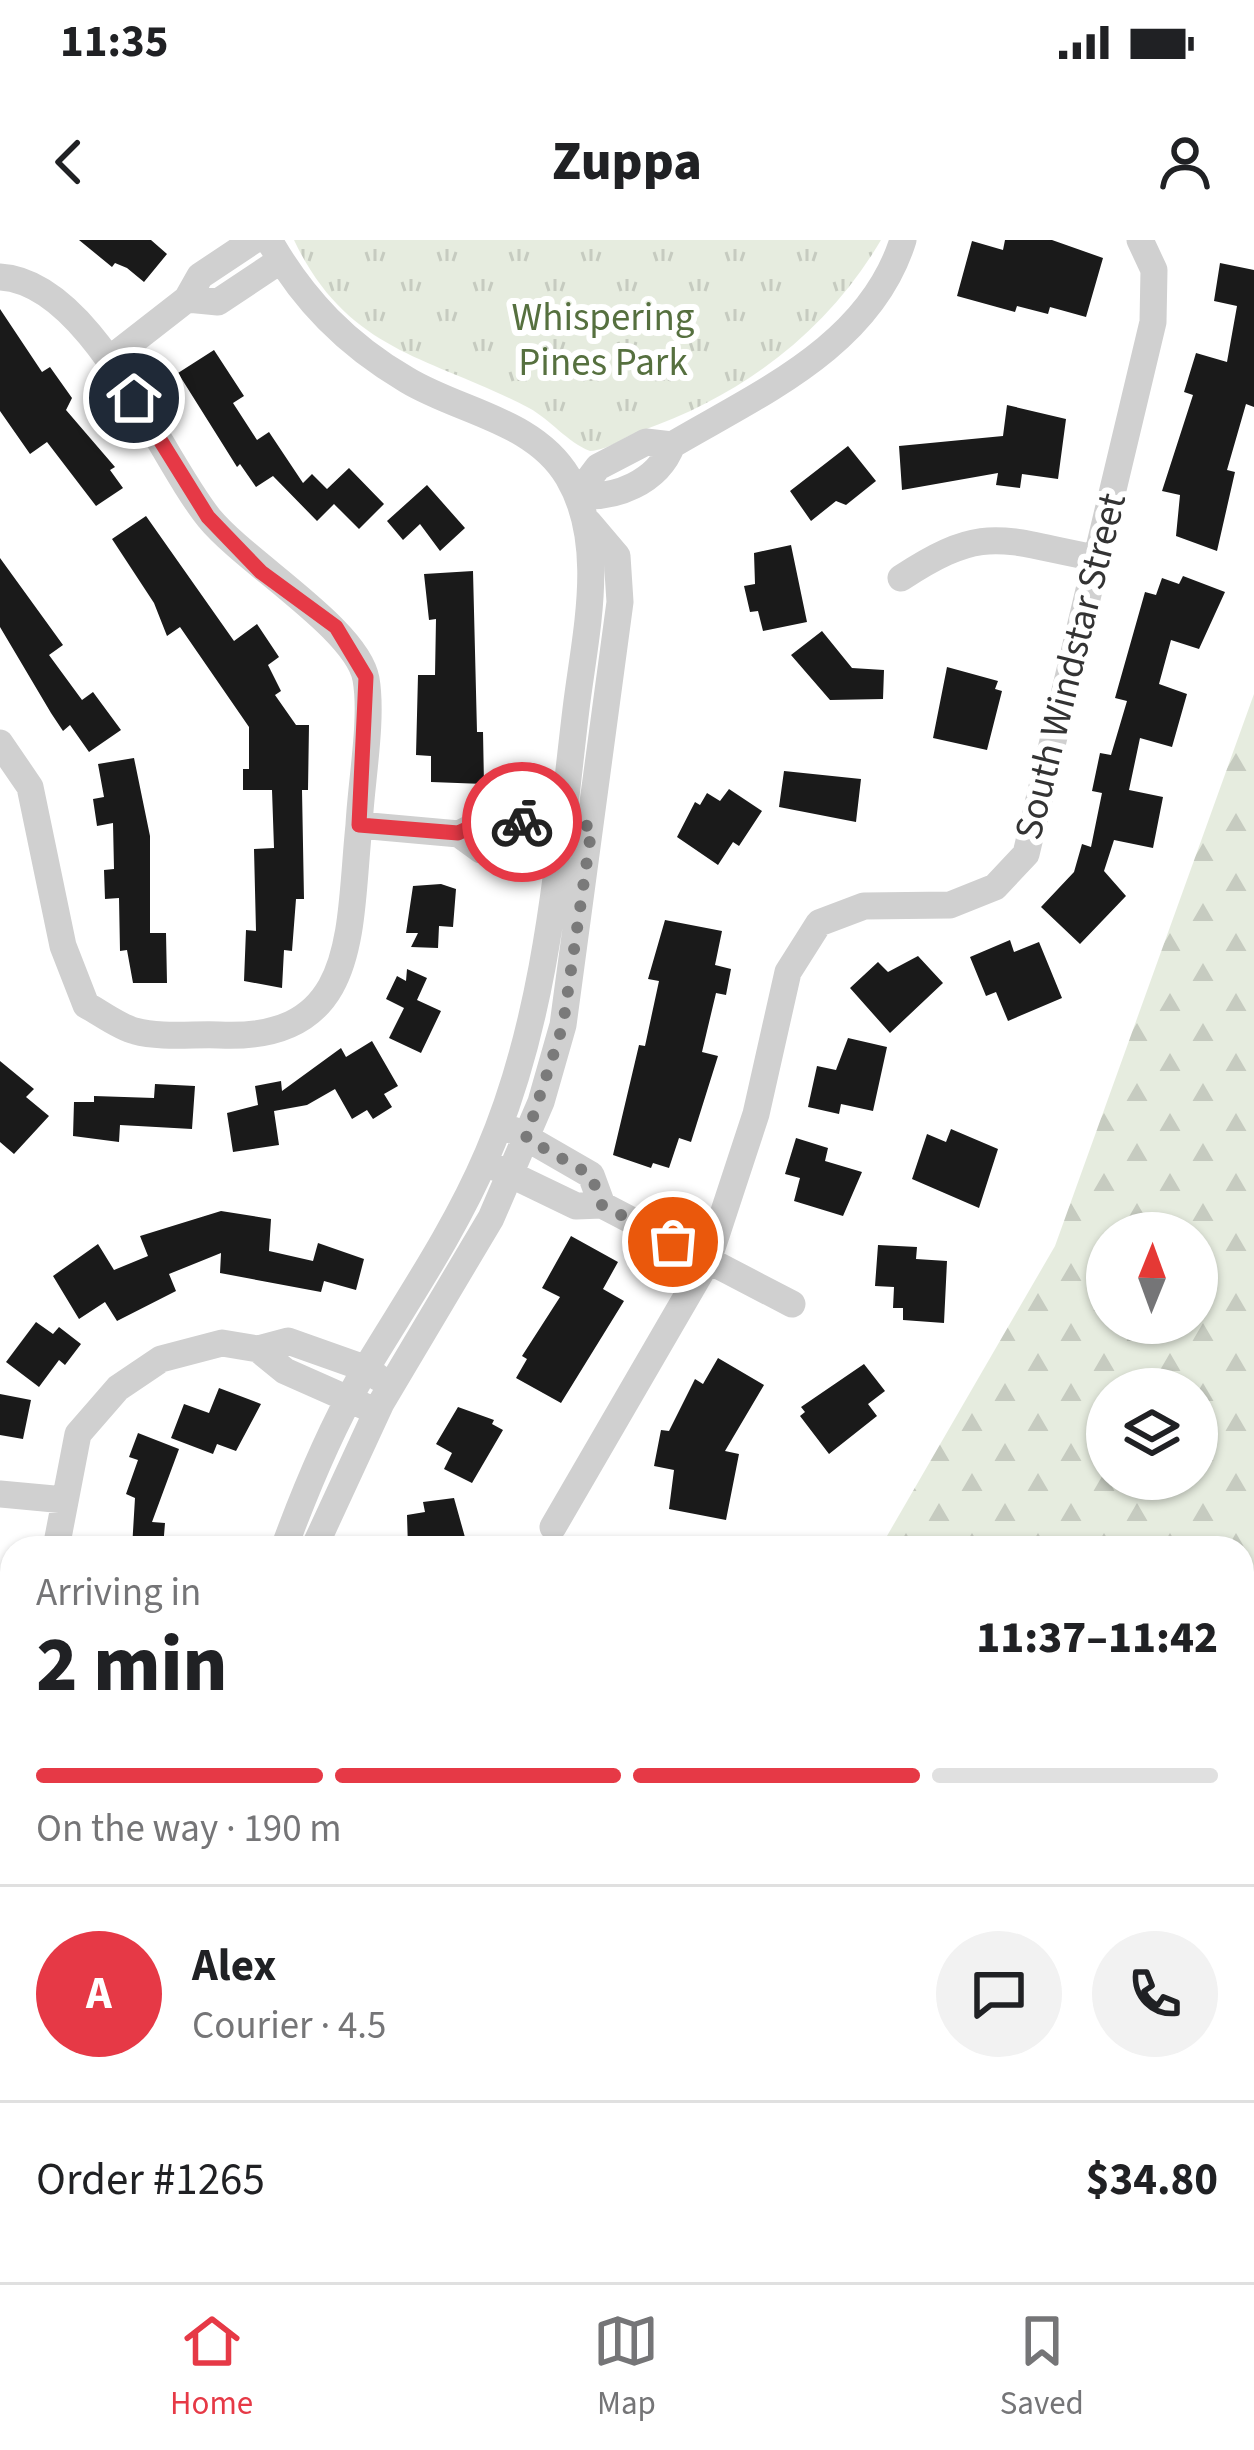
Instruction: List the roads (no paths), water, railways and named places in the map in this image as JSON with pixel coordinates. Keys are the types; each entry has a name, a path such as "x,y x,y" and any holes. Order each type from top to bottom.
{"street":[{"path":"110,358 187,299 200,276 254,240"},
{"path":"577,495 598,467 646,442 672,445 825,354 863,309 903,240"},
{"name":"South Windstar Street","path":"553,1527 708,1260 756,1114 788,972 820,923 864,906 950,905 995,887 1025,854 1154,322 1154,270 1140,240"},
{"path":"187,299 218,302 275,250 298,290 350,341 410,382 504,422 554,458 589,523 617,556 620,602 592,826 573,857 500,1122 431,1265 350,1397 289,1536"},
{"path":"0,277 15,278 54,300 110,358 208,517 261,572 336,627 366,677 359,825 346,956 329,995 300,1023 253,1037 135,1031 86,1005 63,946 30,787 0,743"},
{"path":"319,1536 375,1413 457,1281 510,1175 563,1025 573,857 563,824 589,602 589,523"},
{"path":"901,578 949,547 985,538 1096,558"},
{"path":"359,825 458,833 484,821 592,826"},
{"path":"458,833 482,850 573,857"},
{"path":"500,1122 591,1175 602,1205"},
{"path":"484,1162 576,1205 602,1205 792,1304"},
{"path":"58,1536 78,1434 118,1388 161,1359 222,1343 258,1349 288,1341 367,1369 390,1387"},
{"path":"258,1349 284,1371 350,1397 375,1413"},
{"path":"0,1494 65,1500"}],"park label":[{"name":"Whispering Pines Park","path":"603,338"}]}
